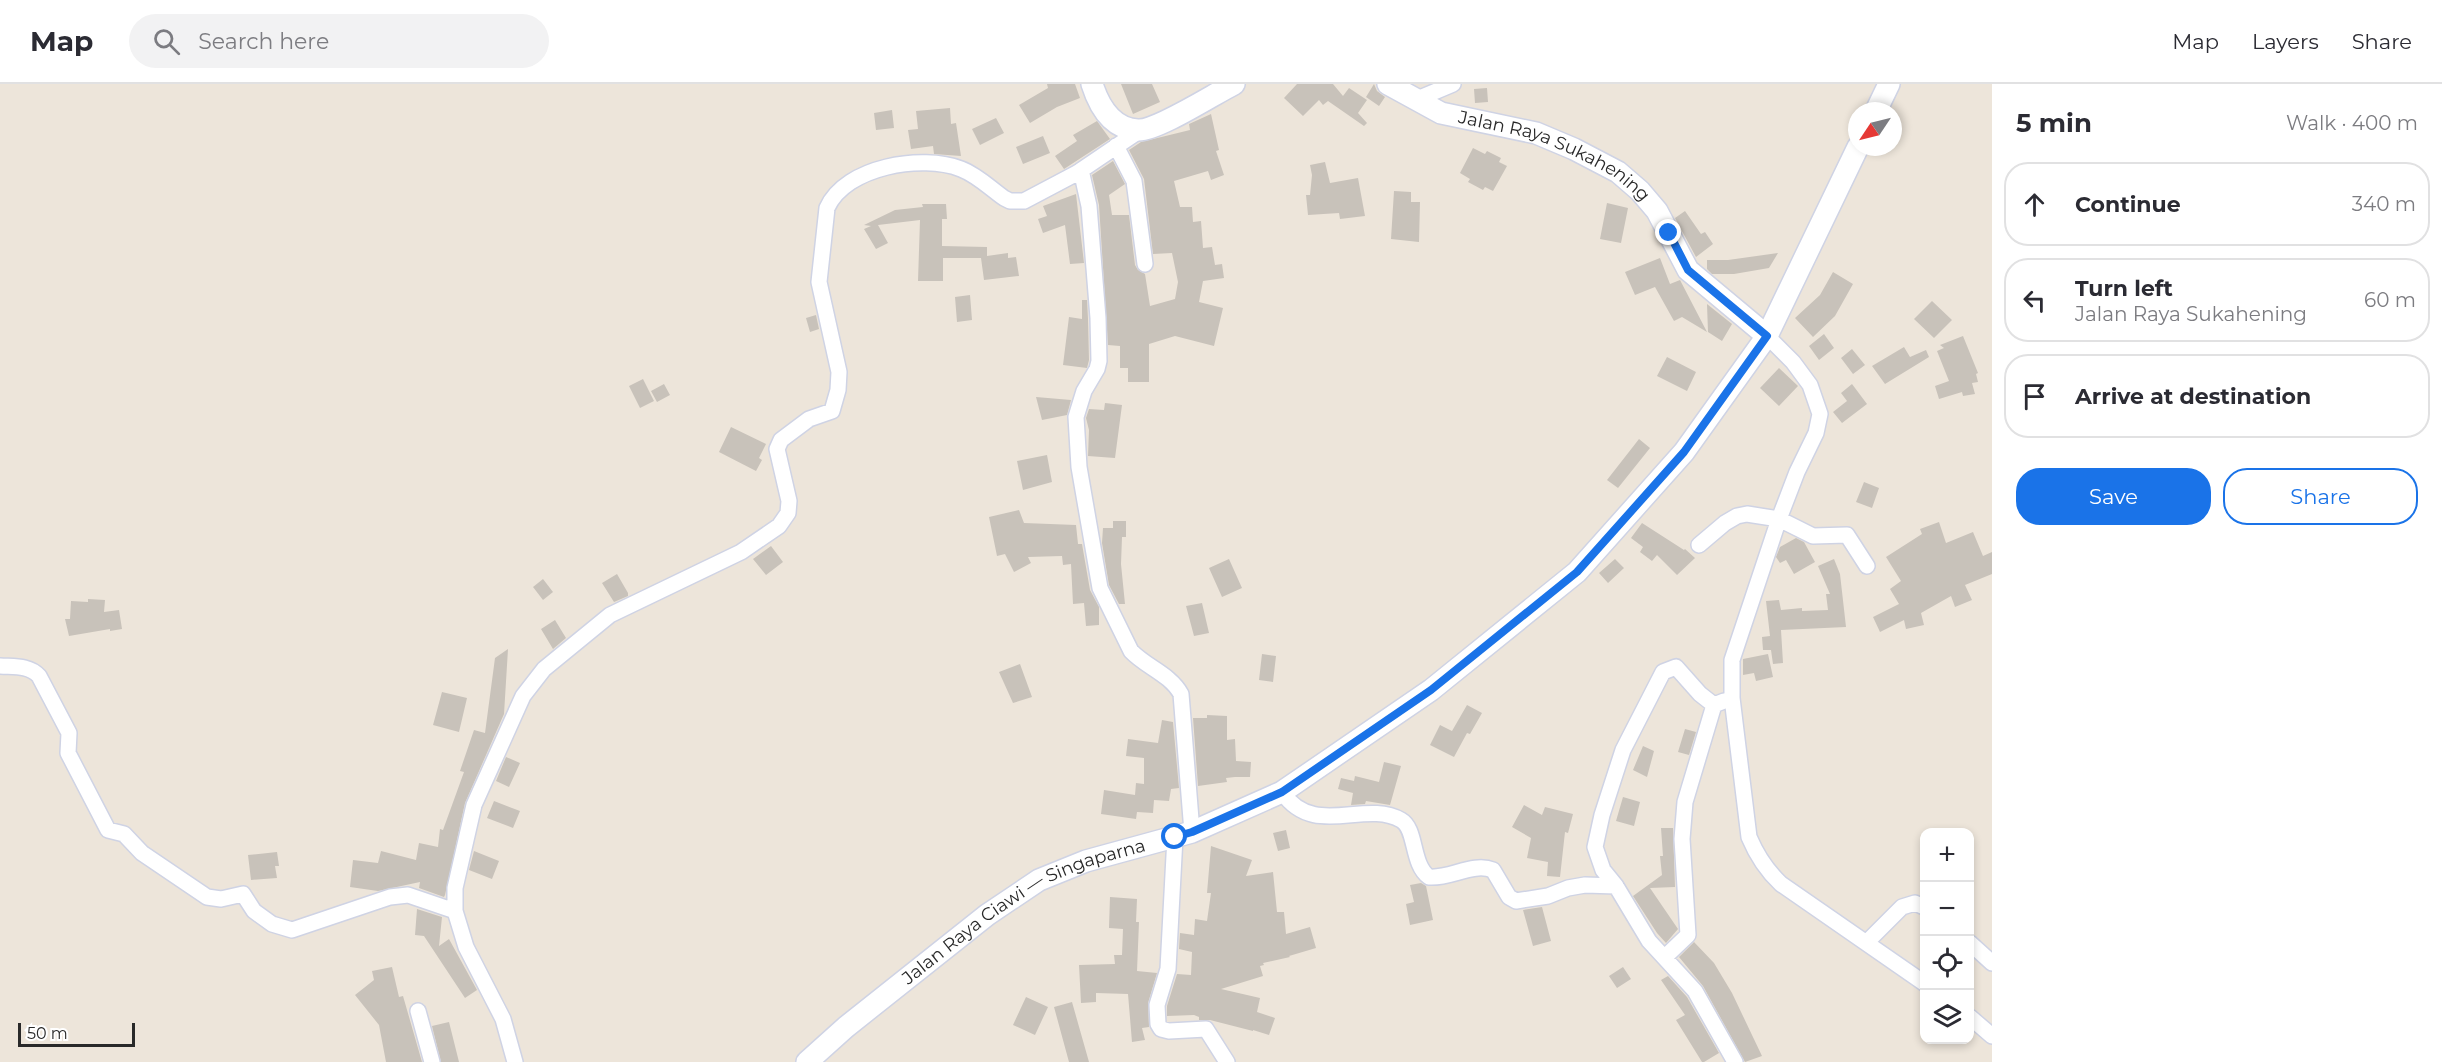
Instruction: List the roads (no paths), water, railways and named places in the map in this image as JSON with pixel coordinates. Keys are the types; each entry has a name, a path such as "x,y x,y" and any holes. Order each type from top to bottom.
{"main road":[{"path":"1092,84 1096,98 1104,112 1115,122 1139,130 1158,124 1234,84"},
{"name":"Jalan Raya Sukahening","path":"1388,84 1415,100 1449,115 1536,133 1574,149 1618,172 1640,191 1657,211 1688,270 1767,336"},
{"path":"1880,102 1889,84"},
{"name":"Jalan Raya Ciawi — Singaparna","path":"807,1062 846,1027 987,915 1039,880 1086,861 1184,835 1282,792 1431,690 1577,572 1684,452 1767,336 1854,156"}],"street":[{"path":"1415,100 1454,84"},
{"path":"515,1062 503,1019 466,947 455,911 455,888 474,805 523,696 544,669 610,615 741,552 770,534 788,513 789,501 777,449 781,440 809,419 832,411 838,390 839,372 819,282 827,208 830,200 844,185 868,172 920,163 954,167 972,175 1004,198 1016,202 1024,201 1082,170 1139,130"},
{"path":"1116,146 1134,181 1145,264"},
{"path":"1082,170 1089,206 1099,361 1084,391 1076,417 1080,474 1101,591 1131,651 1172,681 1180,694 1184,835 1168,969 1157,1005 1158,1024 1161,1029 1169,1031 1206,1029 1227,1062"},
{"path":"1767,336 1793,362 1810,385 1820,414 1816,433 1797,472 1779,519 1732,660 1732,698 1749,837 1757,856 1768,872 1781,884 1831,916 1920,980"},
{"path":"1699,545 1737,516 1747,514 1779,519 1813,536 1847,535 1867,566"},
{"path":"0,666 23,667 39,676 69,733 68,753 108,830 124,834 142,852 207,897 221,899 243,894 260,915 281,928 292,930 390,897 408,895 455,911"},
{"path":"1714,705 1700,694 1676,667 1663,672 1623,750 1602,815 1595,847 1603,870 1616,886 1649,941 1695,991 1735,1062"},
{"path":"1714,705 1732,698"},
{"path":"1665,957 1688,935 1682,839 1685,802 1714,705"},
{"path":"1282,792 1295,808 1319,815 1335,818 1378,815 1400,819 1409,829 1422,870 1429,877 1439,878 1474,869 1489,868 1493,870 1509,897 1516,901 1548,896 1568,888 1585,885 1616,886"},
{"path":"1866,943 1902,907 1915,903 1920,905"},
{"path":"1974,947 1992,963"},
{"path":"418,1011 432,1062"},
{"path":"1974,1020 1992,1036"}]}
